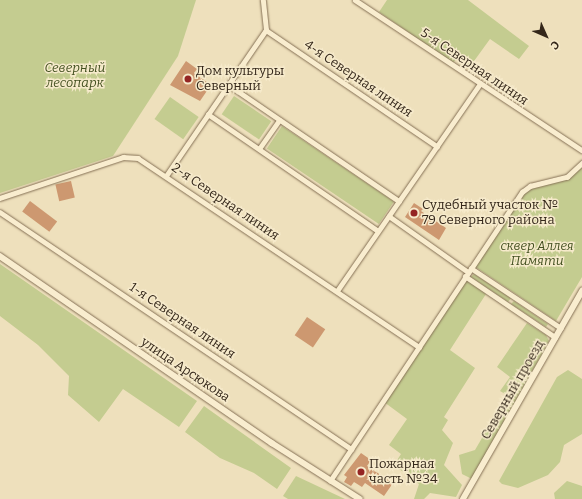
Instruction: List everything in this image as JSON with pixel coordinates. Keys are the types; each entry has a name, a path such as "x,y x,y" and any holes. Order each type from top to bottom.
{"street":[{"path":"166,176 266,30 264,0"},
{"name":"5-я Северная линия","path":"355,0 582,150"},
{"name":"4-я Северная линия","path":"266,30 437,146"},
{"path":"337,291 480,84"},
{"path":"229,85 399,201"},
{"path":"208,114 378,231"},
{"path":"259,149 279,120"},
{"name":"2-я Северная линия","path":"0,198 123,157 138,158 419,347"},
{"path":"330,481 522,192 530,186 567,177 582,163"},
{"name":"1-я Северная линия","path":"0,212 351,449"},
{"path":"388,216 561,328"},
{"name":"улица Арсюкова","path":"0,256 330,481 360,499"},
{"path":"465,276 556,337"},
{"name":"Северный проезд","path":"463,499 582,291"}],"green space":[{"name":"Северный лесопарк","path":"0,0 196,0 178,56 113,156 0,193"},
{"path":"387,0 468,0 529,46 519,59 490,39 469,68 456,59 453,63 379,12"},
{"path":"234,96 271,121 259,139 222,114"},
{"path":"170,97 199,117 183,139 155,119"},
{"path":"282,126 394,201 379,224 267,148"},
{"name":"сквер Аллея Памяти","path":"582,167 582,277 556,321 474,266 522,195 531,188 569,179"},
{"path":"0,264 197,401 179,427 123,389 99,422 68,395 69,376 38,345 0,316"},
{"path":"474,274 511,298 508,302 471,277"},
{"path":"465,279 486,294 450,350 475,368 444,417 448,420 442,430 453,443 444,465 462,485 456,497 430,493 424,499 414,499 419,484 394,465 401,454 389,445 407,419 384,402"},
{"path":"514,301 548,324 546,327 511,304"},
{"path":"527,323 546,335 549,341 472,479 462,474 459,455 475,450 507,395 500,391 510,377 497,367"},
{"path":"568,370 582,379 582,434 564,445 560,462 548,475 518,488 502,484 499,481 557,377"},
{"path":"204,406 291,468 277,489 254,473 220,458 185,432"},
{"path":"296,476 345,499 288,499 283,496"},
{"path":"567,481 582,486 582,499 555,499 554,493"}],"building":[{"name":"Дом культуры Северный","path":"186,61 197,69 194,73 211,85 200,101 170,85"},
{"path":"71,181 75,198 59,201 55,185"},
{"path":"30,201 57,221 49,232 22,211"},
{"path":"414,203 423,209 421,211 446,228 439,240 405,217"},
{"path":"307,317 325,329 313,348 295,335"},
{"name":"Пожарная часть №34","path":"361,453 371,460 367,466 393,483 384,496 365,483 362,487 354,482 351,486 344,482 347,477 344,475"}],"place":[{"name":"Дом культуры Северный","path":"188,79"},
{"name":"Судебный участок № 79 Северного района","path":"414,213"},
{"name":"Пожарная часть №34","path":"361,472"}]}
